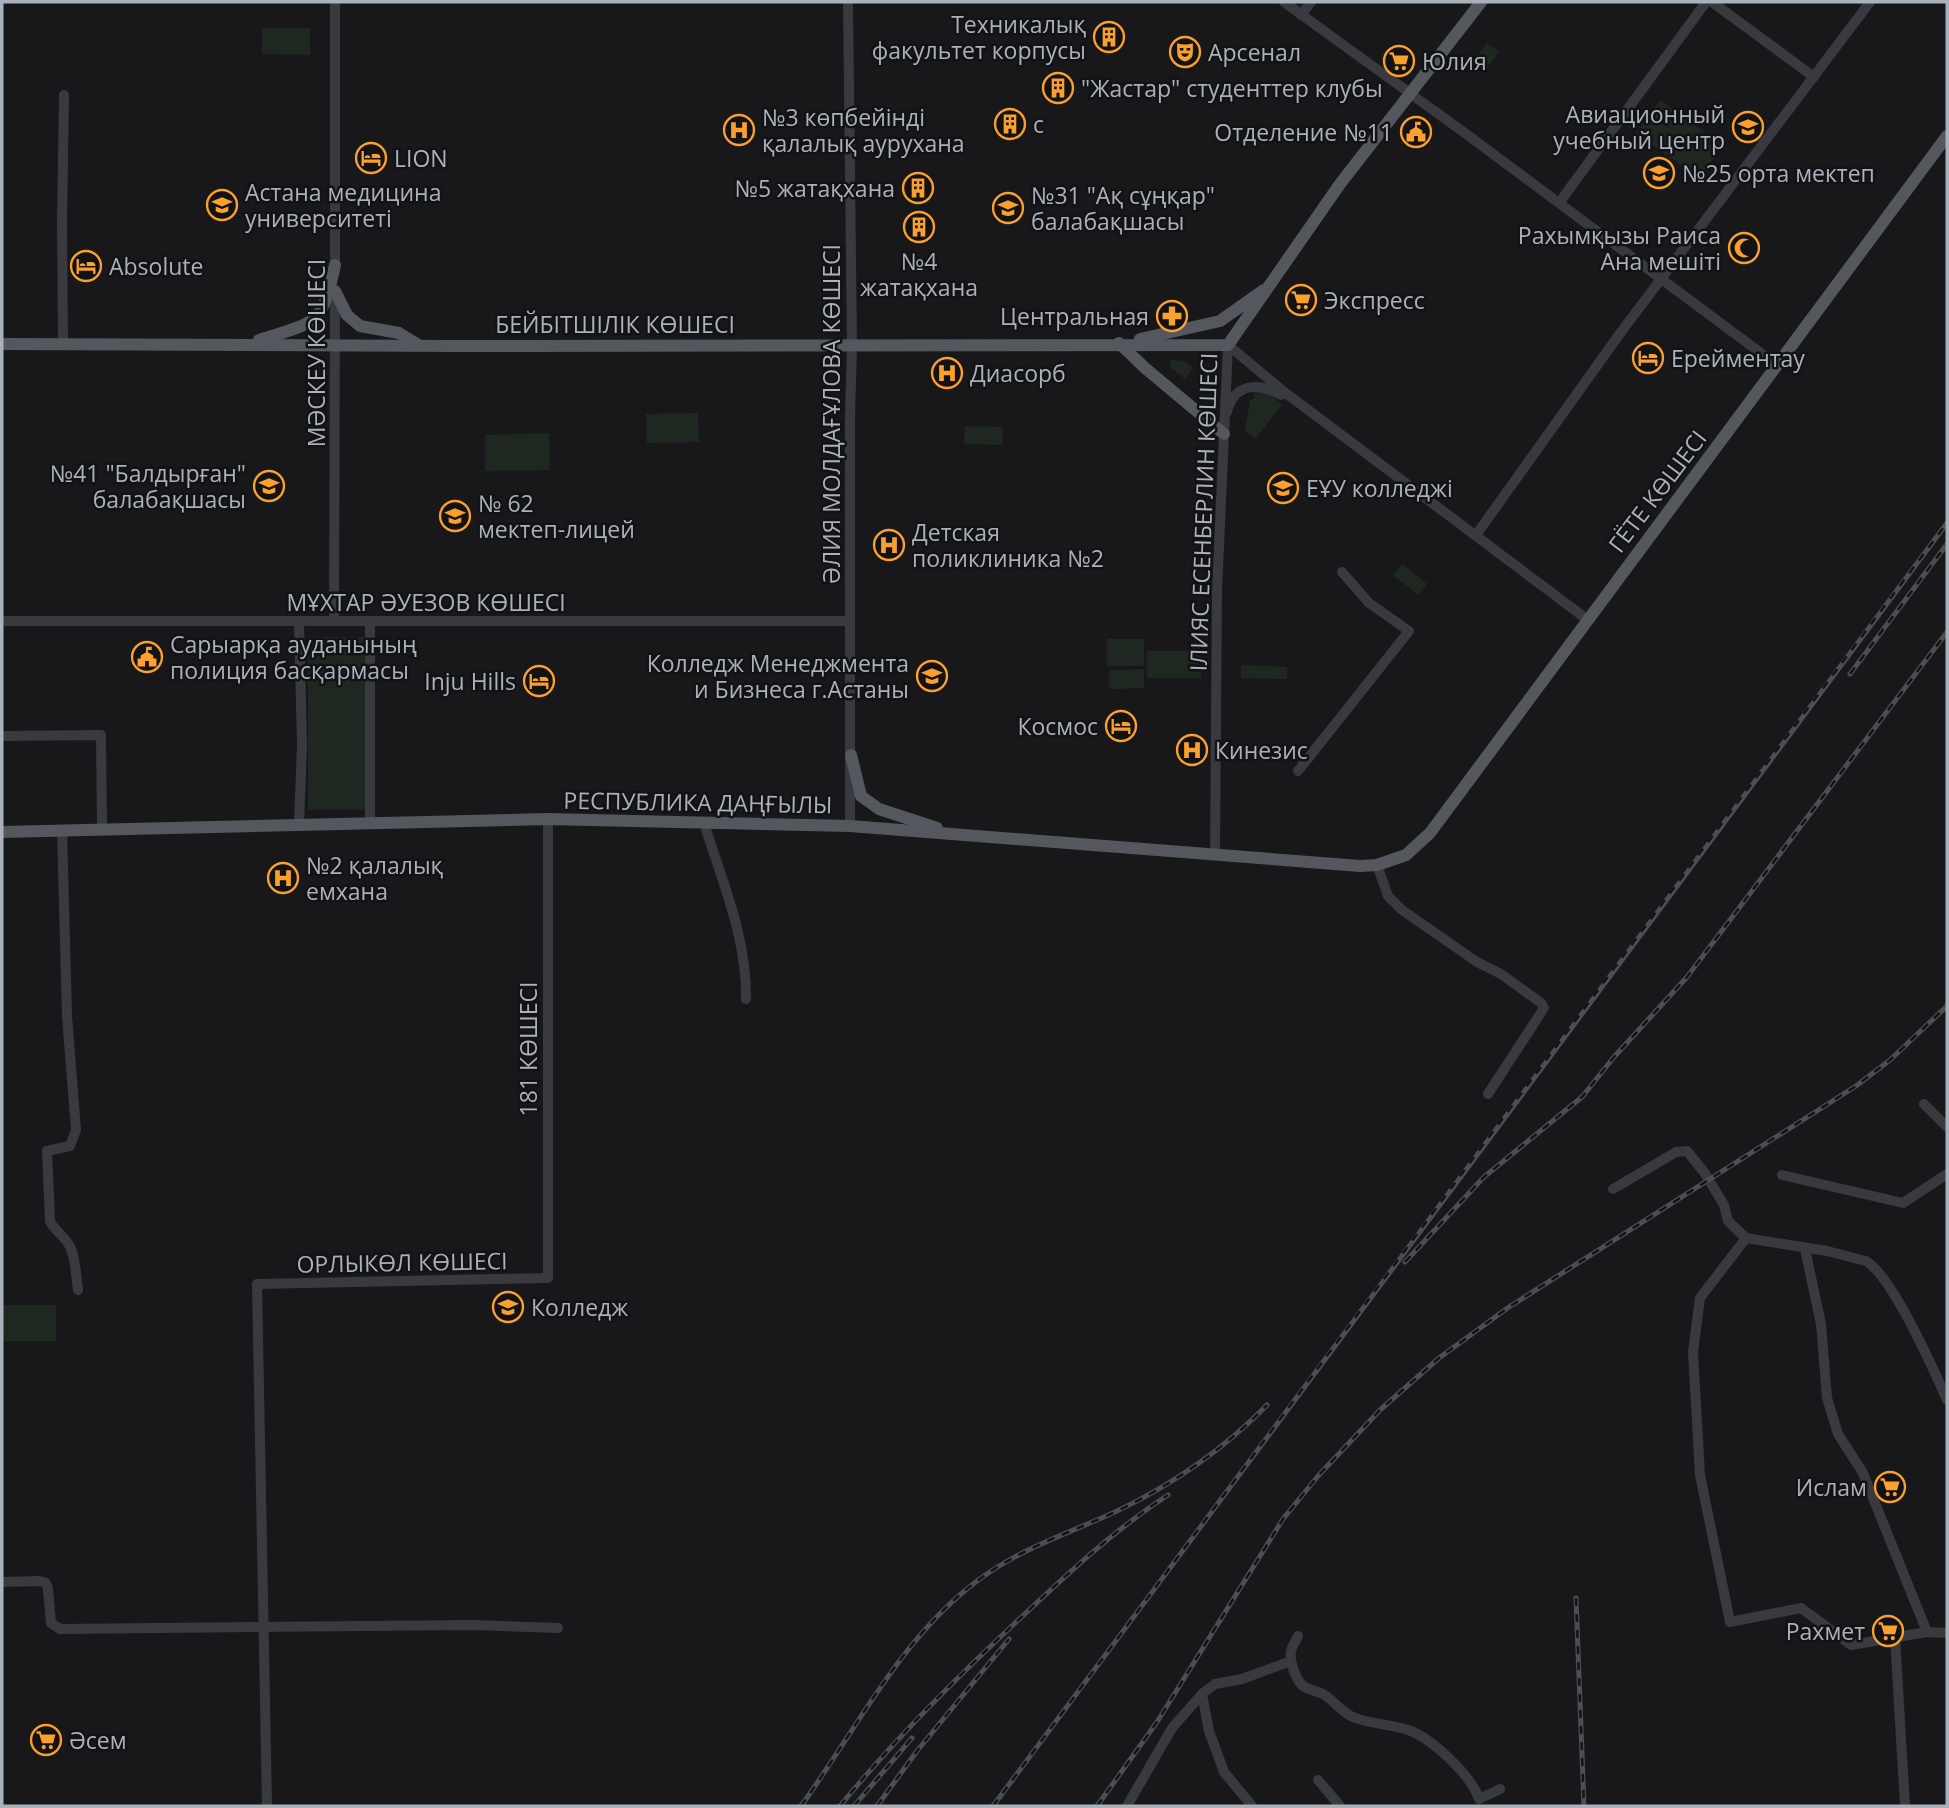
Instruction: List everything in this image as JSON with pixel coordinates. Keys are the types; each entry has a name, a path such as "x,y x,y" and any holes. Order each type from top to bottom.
{"main road":[{"name":"ІЛИЯС ЕСЕНБЕРЛИН КӨШЕСІ","path":"1228,345 1340,184 1481,2"},
{"name":"ГЁТЕ КӨШЕСІ","path":"1391,862 1406,855 1430,833 1947,136"},
{"path":"248,344 303,326 315,319 328,300 335,265"},
{"path":"1119,344 1220,321 1273,283"},
{"path":"335,290 347,315 360,326 399,333 421,346"},
{"name":"БЕЙБІТШІЛІК КӨШЕСІ","path":"2,344 1228,345"},
{"path":"1119,344 1224,434"},
{"path":"851,755 861,796 869,803 879,809 957,835"},
{"name":"РЕСПУБЛИКА ДАҢҒЫЛЫ","path":"2,832 548,819 850,827 1214,855 1377,865 1391,862"}],"street":[{"name":"МӘСКЕУ КӨШЕСІ","path":"334,621 335,2"},
{"name":"ӘЛИЯ МОЛДАҒҰЛОВА КӨШЕСІ","path":"848,2 852,346 850,827"},
{"path":"1284,2 1777,365"},
{"path":"1301,15 1311,2"},
{"path":"1559,203 1706,2"},
{"path":"1712,2 1814,77"},
{"path":"1476,535 1660,279 1870,2"},
{"path":"63,343 64,95"},
{"path":"1228,345 1307,410 1588,620"},
{"name":"ІЛИЯС ЕСЕНБЕРЛИН КӨШЕСІ","path":"1214,855 1217,591 1228,345"},
{"path":"1224,434 1229,405 1234,396 1248,388 1259,386 1272,390 1307,410"},
{"path":"1298,771 1409,631 1369,603 1342,572"},
{"name":"МҰХТАР ӘУЕЗОВ КӨШЕСІ","path":"2,621 850,621"},
{"path":"369,823 370,621"},
{"path":"299,622 302,745 299,824"},
{"path":"2,736 101,735 102,828"},
{"name":"181 КӨШЕСІ","path":"548,819 548,1278"},
{"path":"704,823 737,924 746,974 746,999"},
{"path":"62,831 66,1016 76,1130 70,1146 47,1151 50,1221 53,1229 65,1239 71,1249 78,1290"},
{"path":"1377,865 1388,896 1402,910 1478,962 1501,974 1544,1008 1488,1094"},
{"path":"1924,1104 1947,1127"},
{"path":"1613,1189 1676,1152 1686,1151 1704,1172 1724,1205 1728,1221 1746,1238 1837,1253 1872,1264 1901,1307 1929,1358 1947,1400"},
{"path":"1782,1175 1903,1203 1947,1174"},
{"path":"1746,1238 1700,1298 1693,1352 1700,1475 1730,1622 1801,1608 1851,1645 1927,1632 1947,1633"},
{"path":"1805,1248 1821,1324 1827,1398 1838,1434 1863,1473 1927,1632"},
{"name":"ОРЛЫКӨЛ КӨШЕСІ","path":"262,1628 257,1284 548,1278"},
{"path":"2,1582 46,1583 51,1623 60,1629 472,1625 558,1628"},
{"path":"262,1628 267,1806"},
{"path":"1298,1636 1291,1651 1291,1661 1300,1684 1324,1695 1351,1717 1412,1731 1434,1745 1474,1786 1477,1802 1500,1789"},
{"path":"1895,1637 1905,1806"},
{"path":"1127,1806 1171,1728 1202,1694 1215,1684 1242,1679 1291,1661"},
{"path":"1202,1694 1209,1731 1224,1772 1252,1806"},
{"path":"1318,1780 1340,1806"}],"shaded area":[{"path":"262,28 310,28 310,55 262,54"},
{"path":"1487,43 1499,52 1484,72 1472,63"},
{"path":"1660,100 1723,145 1699,178 1636,133"},
{"path":"1171,360 1187,362 1193,368 1185,379 1170,367"},
{"path":"1254,391 1268,391 1282,405 1255,439 1245,431 1250,401 1255,397"},
{"path":"698,413 699,442 647,443 646,414"},
{"path":"965,426 1003,427 1002,445 964,444"},
{"path":"549,433 550,470 485,471 485,435"},
{"path":"1402,564 1427,584 1418,595 1393,575"},
{"path":"308,637 366,637 365,810 308,810"},
{"path":"1107,639 1144,639 1144,666 1107,666"},
{"path":"1147,651 1201,651 1201,678 1147,678"},
{"path":"1241,665 1287,667 1287,679 1241,678"},
{"path":"1144,669 1144,688 1109,689 1109,670"},
{"path":"2,1305 56,1305 56,1341 2,1341"}],"railway":[{"path":"993,1806 1947,523"},
{"path":"1850,674 1947,544"},
{"path":"1405,1262 1484,1177 1582,1097 1614,1057 1687,977 1947,632"},
{"path":"1097,1806 1157,1722 1283,1519 1318,1476 1380,1410 1439,1358 1509,1307 1856,1086 1890,1060 1947,1006"},
{"path":"801,1806 902,1658 949,1604 1010,1559 1115,1512 1177,1478 1215,1452 1267,1405"},
{"path":"840,1806 902,1735 990,1646 1088,1557 1127,1524 1168,1495"},
{"path":"1576,1598 1584,1806"},
{"path":"877,1806 917,1751 1009,1639"},
{"path":"854,1806 912,1738"}],"place":[{"name":"Техникалық факультет корпусы","path":"1109,37"},
{"name":"Арсенал","path":"1185,52"},
{"name":"Юлия","path":"1399,61"},
{"name":"\"Жастар\" студенттер клубы","path":"1058,88"},
{"name":"с","path":"1010,124"},
{"name":"Авиационный учебный центр","path":"1748,127"},
{"name":"№3 көпбейінді қалалық аурухана","path":"739,130"},
{"name":"Отделение №11","path":"1416,132"},
{"name":"LION","path":"371,158"},
{"name":"№25 орта мектеп","path":"1659,173"},
{"name":"№5 жатақхана","path":"918,188"},
{"name":"Астана медицина университеті","path":"222,205"},
{"name":"№31 \"Ақ сұңқар\" балабақшасы","path":"1008,208"},
{"name":"№4 жатақхана","path":"919,227"},
{"name":"Рахымқызы Раиса Ана мешіті","path":"1744,248"},
{"name":"Absolute","path":"86,266"},
{"name":"Экспресс","path":"1301,300"},
{"name":"Центральная","path":"1172,316"},
{"name":"Ерейментау","path":"1648,358"},
{"name":"Диасорб","path":"947,373"},
{"name":"№41 \"Балдырған\" балабақшасы","path":"269,486"},
{"name":"ЕҰУ колледжі","path":"1283,488"},
{"name":"№ 62 мектеп-лицей","path":"455,516"},
{"name":"Детская поликлиника №2","path":"889,545"},
{"name":"Сарыарқа ауданының полиция басқармасы","path":"147,657"},
{"name":"Колледж Менеджмента и Бизнеса г.Астаны","path":"932,676"},
{"name":"Inju Hills","path":"539,681"},
{"name":"Космос","path":"1121,726"},
{"name":"Кинезис","path":"1192,750"},
{"name":"№2 қалалық емхана","path":"283,878"},
{"name":"Колледж","path":"508,1307"},
{"name":"Ислам","path":"1890,1487"},
{"name":"Рахмет","path":"1888,1631"},
{"name":"Әсем","path":"46,1740"}]}
